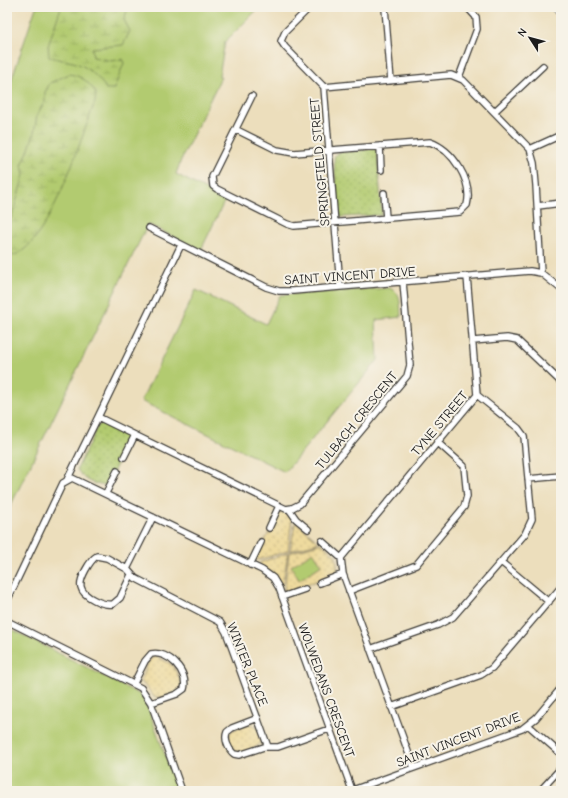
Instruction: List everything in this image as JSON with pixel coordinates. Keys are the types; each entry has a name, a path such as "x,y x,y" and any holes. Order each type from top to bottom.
{"highway":[{"path":"558,7 561,10"}],"street":[{"path":"310,7 285,32 282,41 285,48 324,87"},
{"path":"467,7 476,17 477,29 459,77 495,111 530,149 534,163 542,273 561,289"},
{"path":"385,8 391,81"},
{"path":"495,111 543,66"},
{"name":"SPRINGFIELD STREET","path":"340,286 324,87 451,75 459,77"},
{"path":"237,130 284,152 330,150 426,142 439,146 463,171 468,202 466,208 460,212 294,226 216,189 213,186 212,177 237,130 252,96"},
{"path":"530,149 561,135"},
{"path":"380,146 381,170"},
{"path":"384,193 386,218"},
{"path":"538,206 561,203"},
{"name":"SAINT VINCENT DRIVE","path":"149,228 266,287 279,291 293,292 340,286 530,271 542,273"},
{"path":"7,601 63,483 67,480 181,245"},
{"name":"TYNE STREET","path":"341,558 477,395 468,276"},
{"name":"TULBACH CRESCENT","path":"289,509 300,504 407,376 410,365 402,282"},
{"path":"473,341 507,338 517,340 561,382"},
{"path":"370,649 438,625 453,616 525,534 530,524 532,518 525,441 522,433 477,395"},
{"path":"98,417 279,506 289,509 296,519 308,529"},
{"path":"124,457 135,435"},
{"path":"349,591 416,565 464,507 467,496 464,466 437,442"},
{"path":"106,493 117,471"},
{"path":"528,479 561,476"},
{"name":"WOLWEDANS CRESCENT","path":"67,480 72,478 77,479 250,564 273,578 282,597 351,791"},
{"path":"269,528 279,506"},
{"path":"127,569 153,517"},
{"path":"322,541 341,558 343,574 414,768"},
{"path":"250,564 261,542"},
{"name":"WINTER PLACE","path":"131,575 120,598 113,604 104,604 84,593 81,588 81,582 90,562 97,556 107,558 127,569 131,575 220,622 226,632 268,747"},
{"path":"501,562 549,602"},
{"path":"320,583 343,574"},
{"path":"391,707 481,675 492,668 561,587"},
{"path":"282,597 305,589"},
{"path":"7,621 134,683 145,693 151,703 182,791"},
{"path":"134,683 145,661 151,654 159,654 176,664 184,680 184,688 177,694 151,703"},
{"name":"SAINT VINCENT DRIVE","path":"351,791 516,732 528,725 561,688"},
{"name":"WINTER PLACE","path":"258,718 229,730 226,735 229,748 236,755 268,747 278,747 329,729"},
{"path":"528,725 561,754"},
{"path":"540,791 561,768"}],"green space":[{"path":"36,7 260,7 225,42 219,76 221,77 181,160 176,174 225,200 201,250 148,224 7,513 7,93"},
{"path":"61,7 128,7 124,20 130,31 123,45 92,48 93,57 112,61 122,59 124,63 114,89 106,89 96,76 83,66 49,56 48,46"},
{"path":"69,74 78,76 88,83 96,93 95,102 62,190 50,214 37,235 24,250 10,256 7,253 7,226 12,216 24,175 22,165 34,133 37,115 45,101 45,92 50,83"},
{"path":"377,149 382,215 341,217 338,213 334,159 335,155 340,152"},
{"path":"389,288 396,292 400,300 401,317 376,320 378,360 285,472 141,401 196,290 266,324 280,295"},
{"path":"103,424 126,435 129,439 107,485 98,485 90,482 82,476 77,469 98,425"},
{"path":"313,552 322,565 299,580 290,566"},
{"path":"7,627 141,695 147,705 178,791 7,791"}],"sand":[{"path":"280,511 284,512 292,519 288,551 258,560 256,558"},
{"path":"295,523 297,523 318,541 317,543 290,551"},
{"path":"321,543 336,556 338,573 287,592 284,591 289,553","holes":["313,552 322,565 299,580 291,566"]},
{"path":"288,553 283,582 281,585 273,573 259,565 261,562"},
{"path":"155,656 173,665 182,684 175,693 171,695 154,697 141,681 149,660"},
{"path":"251,724 259,729 261,742 250,750 235,752 230,744 229,734 232,730"}]}
